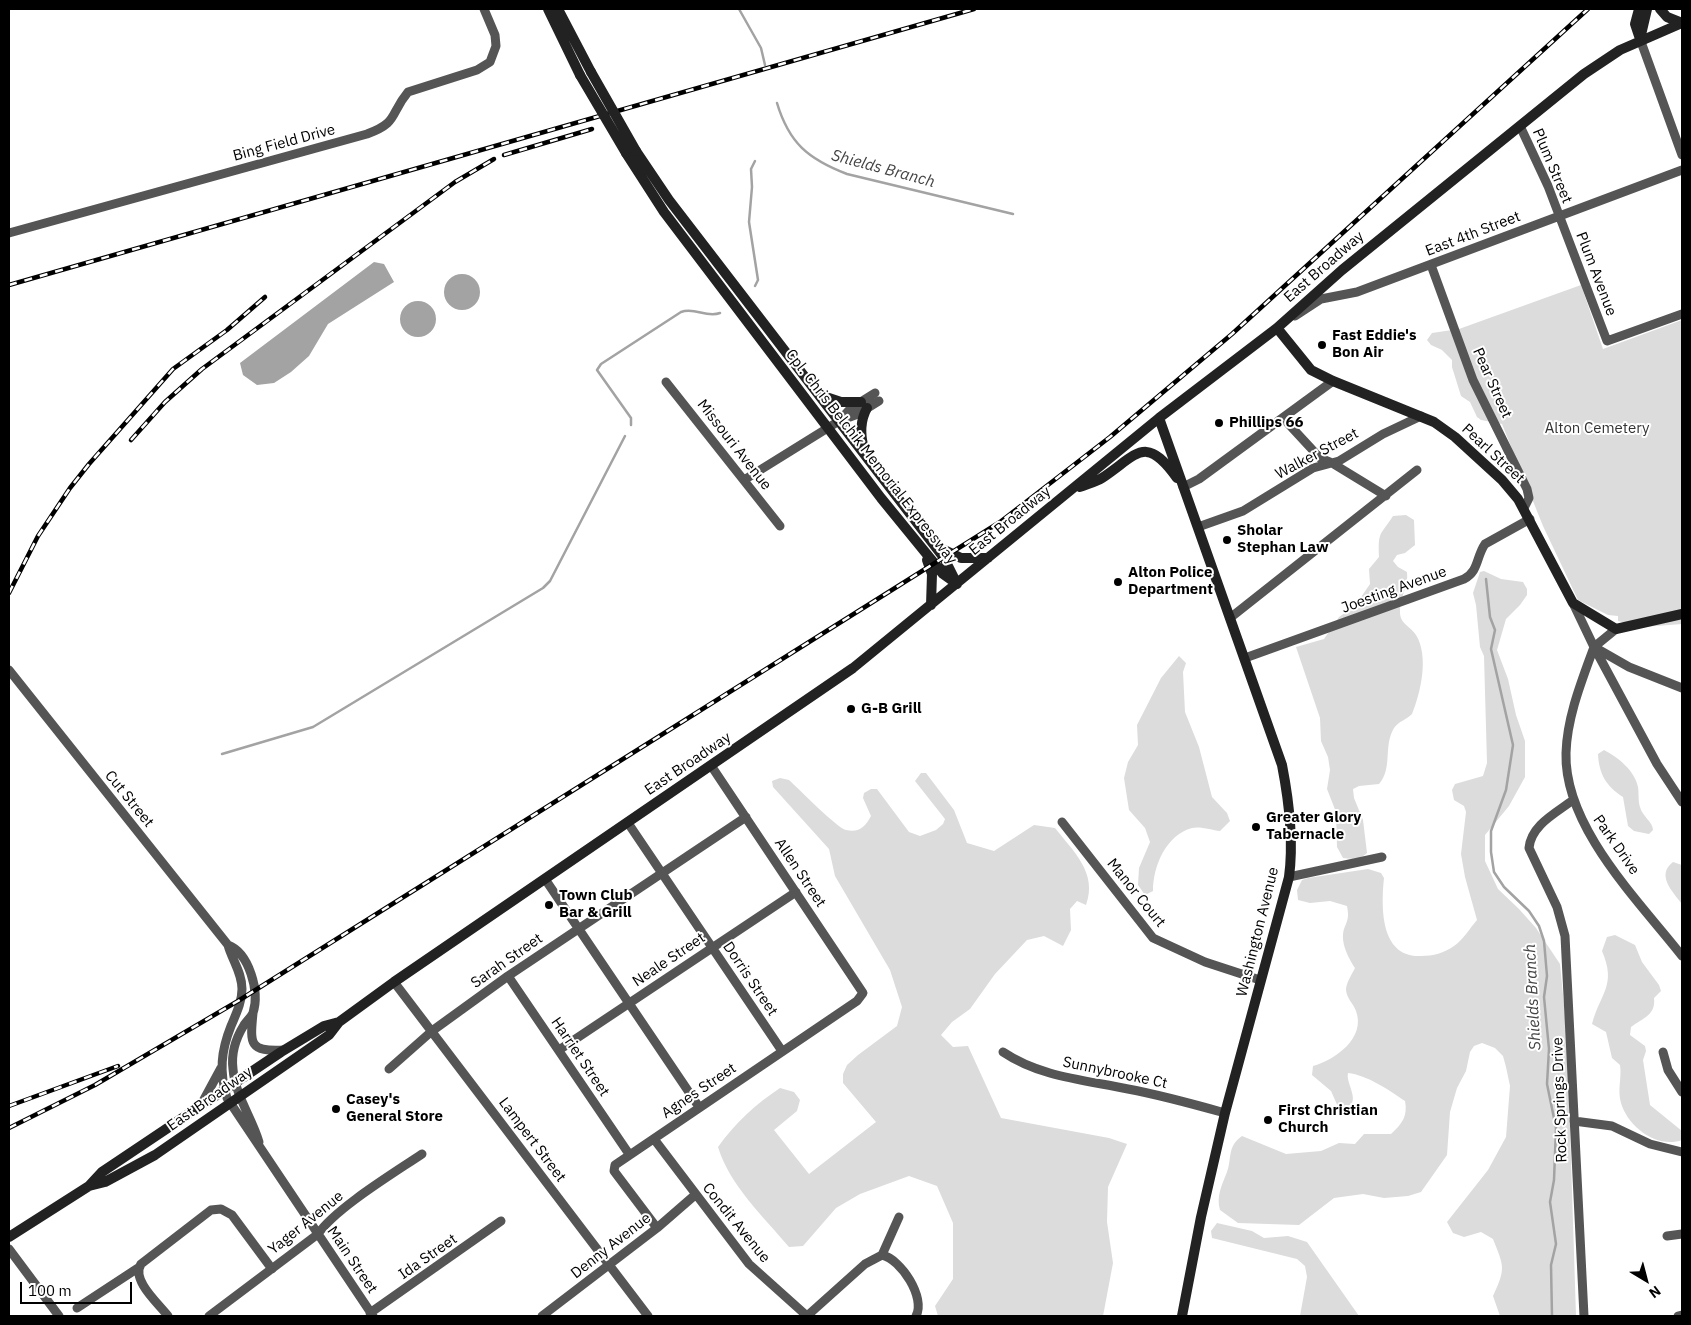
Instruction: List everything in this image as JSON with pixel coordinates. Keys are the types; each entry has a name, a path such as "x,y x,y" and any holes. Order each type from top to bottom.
{"main road":[{"name":"Cpl. Chris Belchik Memorial Expressway","path":"548,9 580,75 631,152 866,455 948,565 957,584"},
{"name":"Cpl. Chris Belchik Memorial Expressway","path":"558,9 664,212 924,552 943,574 957,584"},
{"path":"1639,9 1635,24 1640,40"},
{"path":"1640,40 1647,9"},
{"path":"1660,9 1667,18 1682,23"},
{"name":"East Broadway","path":"238,1090 330,1035 339,1022 394,982 712,767 853,668 1159,418 1277,328 1342,270 1602,60 1640,40 1682,23"},
{"name":"Pearl Street","path":"1277,328 1306,365 1333,381 1422,416 1441,426 1502,480 1524,508 1573,603"},
{"path":"818,394 841,402 864,405 861,430 866,455"},
{"name":"Washington Avenue","path":"1159,418 1283,770 1291,843 1289,877 1225,1113 1201,1217 1182,1316"},
{"path":"1070,491 1101,479 1128,457 1147,452 1162,458 1183,487"},
{"path":"933,544 961,558 989,558"},
{"path":"924,552 932,574 932,605"},
{"path":"1573,603 1616,629 1682,614"},
{"name":"East Broadway","path":"89,1186 105,1182 137,1166 238,1090 284,1050 324,1026 339,1022"},
{"name":"East Broadway","path":"9,1237 89,1186 102,1172 199,1108 227,1098"}],"street":[{"name":"Bing Field Drive","path":"9,233 384,127 391,121 408,92 477,70 490,62 496,46 495,35 484,9"},
{"path":"1640,40 1682,155"},
{"name":"Plum Street","path":"1520,126 1548,186 1558,217"},
{"name":"East 4th Street","path":"1277,328 1321,299 1346,296 1682,170"},
{"name":"Plum Avenue","path":"1558,217 1607,341 1682,314"},
{"name":"Pear Street","path":"1431,265 1473,380 1527,489 1529,498 1524,508"},
{"path":"1183,487 1199,479 1333,381"},
{"name":"Missouri Avenue","path":"666,382 780,526"},
{"path":"744,480 877,397"},
{"name":"Walker Street","path":"1198,527 1243,511 1313,468 1348,456 1382,434 1422,416"},
{"path":"1283,418 1320,458 1332,462 1386,496"},
{"path":"1230,618 1417,470"},
{"path":"1471,586 1480,551 1485,544 1530,519"},
{"name":"Joesting Avenue","path":"1245,658 1398,605 1464,579 1474,572"},
{"name":"Pearl Street","path":"1573,603 1594,647 1657,764 1682,802"},
{"path":"1616,629 1594,647 1629,667 1682,688"},
{"name":"Park Drive","path":"1594,647 1567,735 1566,769 1573,800 1581,819 1601,852 1682,956"},
{"name":"Cut Street","path":"9,670 228,945 240,972 242,989 237,1012 226,1040 221,1067 227,1098"},
{"name":"Allen Street","path":"712,767 861,989 862,996"},
{"name":"Rock Springs Drive","path":"1573,800 1537,827 1530,840 1530,853 1548,885 1557,907 1565,936 1584,1316"},
{"name":"Sarah Street","path":"389,1069 432,1031 508,976 746,817"},
{"name":"Manor Court","path":"1062,822 1153,938 1205,962 1260,980"},
{"name":"Dorris Street","path":"628,823 782,1051"},
{"path":"1289,877 1382,858"},
{"path":"545,879 699,1107"},
{"name":"Neale Street","path":"559,1050 796,892"},
{"name":"Cut Street","path":"228,945 236,948 250,971 254,991 251,1040 253,1044 266,1051 284,1050"},
{"name":"Harriet Street","path":"508,976 629,1154"},
{"name":"Lampert Street","path":"394,982 648,1316"},
{"name":"Agnes Street","path":"656,1228 614,1171 615,1165 862,996"},
{"name":"Cut Street","path":"238,1090 232,1068 234,1051 244,1026 253,1013"},
{"name":"Sunnybrooke Ct","path":"1003,1052 1019,1063 1066,1078 1128,1089 1225,1113"},
{"path":"1663,1052 1668,1070 1682,1092"},
{"path":"199,1108 221,1067"},
{"name":"Main Street","path":"238,1090 255,1126 260,1144"},
{"name":"Main Street","path":"227,1098 247,1132 260,1144 372,1314"},
{"path":"1574,1121 1612,1126 1650,1144 1682,1152"},
{"name":"Condit Avenue","path":"654,1139 694,1195 750,1264 807,1316"},
{"name":"Yager Avenue","path":"209,1316 318,1234 324,1225 357,1199 422,1154"},
{"name":"Denny Avenue","path":"542,1316 656,1228 694,1195"},
{"path":"76,1308 138,1268 211,1210 221,1209 232,1215 272,1269"},
{"path":"807,1316 865,1264 882,1255 899,1217"},
{"name":"Ida Street","path":"372,1314 501,1221"},
{"path":"1667,1236 1682,1234"},
{"path":"9,1249 59,1316"},
{"path":"882,1255 895,1263 916,1291 919,1308 916,1316"},
{"path":"138,1268 139,1278 168,1316"},
{"path":"1678,1316 1682,1315"}],"green space":[{"name":"Alton Cemetery","path":"1581,285 1603,349 1682,320 1682,624 1643,627 1618,621 1618,616 1608,615 1578,600 1543,526 1502,424 1481,420 1477,417 1470,402 1461,396 1452,367 1452,360 1442,350 1431,345 1427,340 1432,333 1459,329"},
{"path":"1406,515 1414,520 1415,545 1405,553 1397,555 1393,561 1398,567 1407,572 1407,582 1400,614 1404,623 1416,635 1420,644 1423,663 1421,685 1412,714 1394,728 1391,735 1386,771 1383,778 1379,784 1359,786 1353,789 1354,798 1363,820 1367,853 1358,858 1343,858 1337,847 1336,812 1327,789 1330,770 1328,757 1321,741 1320,718 1296,647 1324,639 1339,617 1355,606 1370,584 1369,569 1379,557 1379,542 1383,531 1393,516"},
{"path":"1484,571 1501,579 1523,582 1527,589 1527,595 1520,605 1506,619 1497,650 1508,679 1516,715 1525,741 1525,777 1509,806 1485,835 1485,861 1498,889 1536,928 1560,964 1567,1036 1576,1316 1500,1316 1493,1296 1502,1273 1502,1268 1493,1239 1481,1232 1464,1237 1453,1233 1447,1222 1488,1170 1506,1137 1510,1086 1506,1067 1503,1056 1495,1048 1482,1043 1474,1046 1470,1052 1466,1071 1457,1088 1450,1112 1447,1155 1421,1192 1408,1196 1384,1198 1363,1194 1334,1198 1299,1225 1238,1223 1220,1210 1219,1205 1220,1191 1232,1148 1242,1136 1286,1154 1321,1151 1339,1143 1355,1144 1364,1134 1391,1134 1405,1115 1405,1101 1370,1080 1348,1073 1353,1099 1347,1107 1339,1109 1331,1091 1312,1075 1313,1066 1339,1053 1353,1039 1357,1030 1356,1011 1346,990 1355,968 1347,954 1343,939 1348,918 1347,906 1330,901 1310,903 1298,900 1297,890 1302,880 1308,878 1368,869 1381,873 1384,878 1383,903 1386,929 1390,940 1398,949 1408,954 1421,956 1446,951 1460,941 1477,920 1465,877 1461,854 1466,812 1464,806 1454,800 1452,790 1455,784 1483,776 1487,763 1484,656 1480,647 1473,593 1480,572"},
{"path":"1179,656 1186,663 1183,672 1185,712 1199,747 1212,797 1227,813 1230,821 1220,831 1192,828 1175,837 1168,844 1158,862 1153,891 1145,895 1138,885 1139,868 1150,842 1145,828 1129,810 1124,778 1128,762 1138,745 1137,725 1161,678"},
{"path":"1604,750 1615,756 1633,775 1638,787 1641,810 1653,827 1649,834 1634,831 1628,826 1623,797 1604,779 1600,768 1598,754"},
{"path":"921,773 926,773 954,810 967,843 994,851 1034,825 1055,828 1076,854 1086,873 1089,893 1086,905 1077,901 1070,909 1071,930 1063,946 1044,936 1027,940 995,974 970,1009 952,1022 941,1035 953,1047 968,1046 1001,1118 1109,1138 1127,1144 1108,1187 1107,1222 1113,1263 1103,1316 938,1316 935,1306 953,1279 953,1223 937,1186 909,1176 860,1194 836,1208 803,1246 789,1247 739,1188 730,1175 718,1147 754,1107 771,1094 780,1088 794,1092 800,1100 797,1111 774,1130 809,1174 876,1122 843,1083 843,1074 847,1065 858,1055 897,1026 902,1007 890,970 835,876 829,849 773,787 772,781 780,778 789,780 841,828 851,831 858,830 869,820 871,816 863,798 864,793 871,789 877,789 909,832 920,836 936,830 943,824 945,819 915,781"},
{"path":"1673,862 1682,865 1682,904 1667,883 1666,872"},
{"path":"1615,935 1635,945 1642,962 1659,985 1661,991 1654,998 1651,1012 1631,1027 1630,1035 1645,1046 1646,1051 1643,1060 1650,1105 1682,1131 1682,1140 1672,1142 1654,1139 1637,1128 1630,1120 1620,1098 1620,1065 1612,1058 1606,1032 1592,1024 1608,981 1606,963 1602,951 1607,937"},
{"path":"1217,1223 1252,1231 1264,1238 1288,1236 1307,1242 1359,1316 1300,1316 1307,1277 1305,1266 1297,1259 1212,1238 1211,1231"}],"shaded area":[{"path":"374,262 384,264 394,282 328,324 309,356 291,372 274,383 257,385 243,375 240,363"},
{"path":"462,274 469,275 475,279 479,285 479,299 475,305 469,309 462,310 455,309 449,305 445,299 444,292 445,285 449,279 455,275"},
{"path":"418,301 425,302 431,306 435,312 435,326 431,332 425,336 418,337 411,336 405,332 401,326 400,319 401,312 405,306 411,302"}],"waterway":[{"name":"Shields Branch","path":"739,9 761,48 765,65"},
{"name":"Shields Branch","path":"777,103 794,139 811,155 833,168 847,174 1013,214"},
{"path":"755,161 751,169 752,187 749,222 758,280 755,286"},
{"path":"631,425 631,418 597,370 601,364 681,312 720,313"},
{"path":"222,754 313,727 543,588 550,581 625,436"},
{"name":"Shields Branch","path":"1486,579 1490,617 1495,630 1491,649 1513,745 1506,790 1491,831 1491,852 1494,872 1504,887 1529,911 1539,926 1544,941 1547,976 1544,997 1549,1049 1547,1084 1556,1128 1554,1180 1550,1202 1556,1244 1551,1265 1552,1316"}],"railway":[{"path":"9,285 974,9"},
{"path":"9,1128 95,1085 238,1001 1000,522 1110,437 1232,334 1588,9"},
{"path":"504,155 592,129"},
{"path":"131,440 165,402 202,369 455,182 494,159"},
{"path":"9,593 38,536 70,488 89,464 173,369 227,330 265,297"},
{"path":"9,1106 118,1066"}],"place":[{"name":"Fast Eddie's Bon Air","path":"1322,345"},
{"name":"Phillips 66","path":"1219,423"},
{"name":"Sholar Stephan Law","path":"1227,540"},
{"name":"Alton Police Department","path":"1118,582"},
{"name":"G-B Grill","path":"851,709"},
{"name":"Greater Glory Tabernacle","path":"1256,827"},
{"name":"Town Club Bar & Grill","path":"549,905"},
{"name":"Casey's General Store","path":"336,1109"},
{"name":"First Christian Church","path":"1268,1120"}]}
